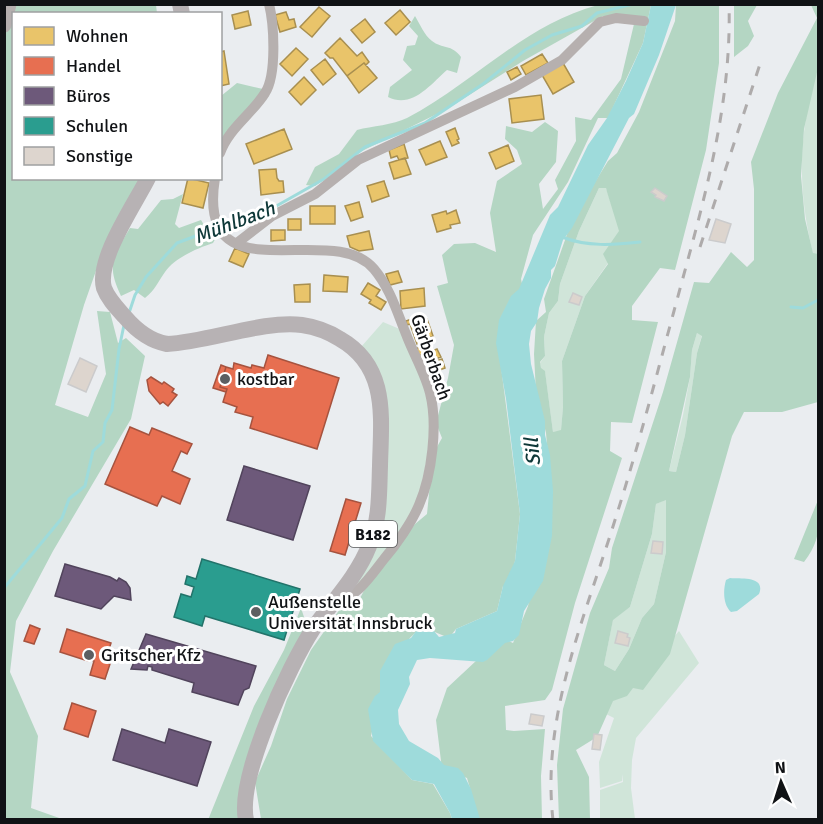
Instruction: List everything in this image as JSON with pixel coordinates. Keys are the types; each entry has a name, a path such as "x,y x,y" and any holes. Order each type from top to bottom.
{"main road":[{"path":"4,25 9,4"},
{"name":"B182","path":"147,180 105,260 103,281 112,303 139,331 156,342 177,344 282,325 302,325 326,332 353,347 368,365 376,380 381,405 379,491 375,527 364,559 298,654 275,706 246,784 244,808 246,819"}],"street":[{"path":"222,149 231,133 267,91 273,49 269,4"},
{"path":"237,243 272,216 315,194 358,160 515,87 562,60 600,22 616,18 644,21"},
{"name":"Gärberbach","path":"215,180 213,203 225,237 237,243 268,251 334,251 365,260 378,275 395,306 429,391 433,417 431,453 418,507 390,552 358,590 352,596 331,604"}],"green space":[{"path":"5,5 156,5 157,12 12,12 12,180 140,180 104,248 84,305 55,405 88,417 106,374 97,311 110,312 118,343 126,338 145,356 131,419 53,551 16,621 10,672 38,736 31,808 62,819 5,820"},
{"path":"598,5 651,5 643,43 608,118 598,118 568,182 533,235 521,279 525,298 500,359 520,514 515,561 509,586 503,586 497,611 456,629 449,638 423,627 411,637 393,662 387,676 371,736 412,780 433,784 452,819 261,819 255,782 271,746 287,699 311,650 340,609 359,600 366,587 415,524 427,514 433,454 442,438 436,423 454,345 437,286 448,283 442,255 454,244 475,243 496,252 490,213 497,181 522,164 517,150 505,139 506,126 532,132 545,122 558,131 556,162 539,184 543,209 558,189 555,180 576,141 575,117 591,120 621,79 634,24 603,16 523,61 447,109 360,152 315,186 306,185 315,167 339,154 357,130 407,118 546,26"},
{"path":"676,5 719,5 719,63 706,150 675,270 660,268 632,306 632,320 658,322 632,423 611,422 610,451 622,458 575,603 552,690 545,700 505,706 506,730 545,729 541,776 542,819 479,819 467,778 442,769 436,720 447,688 477,660 506,640 513,643 528,606 537,566 549,550 551,491 546,433 536,393 534,354 536,321 546,312 544,299 570,226 608,161 617,153 639,112 675,21","holes":["599,188 606,188 619,231 603,254 608,264 585,296 562,361 561,430 553,432 545,371 541,368 540,362 545,356 544,337 549,313 558,301 560,284 579,231"]},
{"path":"734,5 757,5 748,21 754,36 748,46 734,57"},
{"path":"811,5 818,5 818,68 804,129 801,176 805,219 813,253 818,254 818,402 782,412 744,412 732,436 670,654 643,690 633,688 627,696 613,701 597,737 576,750 589,777 590,819 559,820 557,765 563,709 590,613 609,568 612,548 663,392 694,282 709,283 731,252 747,267 754,260 754,189 751,162 778,93 817,18","holes":["697,333 702,336 697,353 685,435 676,472 669,471 690,377 692,350","666,500 666,552 654,604 642,618 629,649 615,671 604,665 613,620 630,607 652,534 656,504"]},
{"path":"415,16 429,39 451,48 461,57 457,73 447,70 420,94 413,98 397,100 388,97 390,87 412,70 403,60 407,46 415,45 418,36 409,26"},
{"path":"818,68 818,254 813,254 804,206 802,161 803,138 811,92"},
{"path":"237,83 263,89 222,143 222,95"},
{"path":"599,188 606,188 620,231 604,254 608,263 585,296 562,361 561,431 553,432 545,372 541,369 540,363 545,356 544,337 549,313 558,301 560,284 579,231"},
{"path":"183,194 175,224 179,228 201,220 204,225 213,222 218,234 213,243 174,262 145,298 134,290 121,296 113,268 119,246 130,228 138,229 161,200 173,199"},
{"path":"383,322 402,330 427,390 431,438 419,498 397,538 352,592 359,577 386,443 361,347"},
{"path":"697,333 702,335 697,353 685,435 676,472 669,471 683,415 692,350"},
{"path":"667,499 666,552 654,604 642,618 629,649 615,671 604,665 613,619 630,607 652,534 656,504"},
{"path":"818,500 818,525 814,547 804,562 794,559"},
{"path":"301,608 307,626 239,819 208,820 254,706 284,650"},
{"path":"679,631 699,663 636,738 631,788 635,819 600,819 600,790 623,782 622,774 622,781 600,788 599,762 614,718 604,713 620,678 651,664"}],"water":[{"name":"Sill","path":"651,5 676,5 659,55 634,114 629,118 572,228 563,240 555,266 551,270 551,278 545,289 537,322 531,331 529,344 531,364 545,421 553,491 552,536 543,581 524,611 519,635 513,641 505,643 483,662 430,658 417,660 409,677 410,684 398,710 399,724 409,741 438,758 444,765 458,768 471,789 480,819 452,819 434,784 412,780 373,741 368,709 380,692 380,671 395,644 411,638 417,630 425,627 433,630 439,637 455,633 456,629 497,611 503,586 515,561 520,514 506,399 496,343 499,320 511,296 519,289 550,215 558,207 588,145 607,118 626,81 643,43"},
{"path":"730,578 756,581 760,588 759,594 737,611 731,612 726,605 724,593 726,580"}],"building: Wohnen":[{"path":"319,7 330,16 312,37 300,27"},
{"path":"400,10 410,22 396,35 385,23"},
{"path":"248,11 251,25 235,29 232,15"},
{"path":"286,12 289,20 294,19 296,27 280,32 275,15"},
{"path":"365,19 375,32 362,43 351,30"},
{"path":"340,38 357,56 362,52 369,62 366,65 364,63 347,76 333,58 325,53"},
{"path":"296,48 308,59 292,76 280,64"},
{"path":"224,51 229,84 222,86 222,52"},
{"path":"542,54 548,63 526,75 521,66"},
{"path":"325,59 336,74 323,85 311,70"},
{"path":"364,63 377,78 359,93 347,76"},
{"path":"563,63 574,82 553,94 542,75"},
{"path":"517,67 521,74 511,80 507,72"},
{"path":"304,77 316,90 301,105 289,92"},
{"path":"541,95 544,119 512,123 509,99"},
{"path":"455,128 459,143 452,146 446,132"},
{"path":"284,129 292,149 254,164 246,144"},
{"path":"440,141 447,157 426,165 419,150"},
{"path":"404,144 408,158 399,160 397,156 391,158 389,150"},
{"path":"508,145 514,161 496,169 489,153"},
{"path":"405,158 411,174 394,179 389,163"},
{"path":"276,169 277,178 283,181 284,192 261,195 259,170"},
{"path":"188,180 209,183 203,208 182,203"},
{"path":"384,181 389,196 372,202 367,186"},
{"path":"359,202 363,217 351,221 345,206"},
{"path":"310,206 335,206 335,224 310,224"},
{"path":"456,210 460,223 437,232 432,215 446,211 447,214"},
{"path":"288,219 301,219 301,230 288,230"},
{"path":"271,230 285,230 285,240 271,241"},
{"path":"369,231 373,249 359,251 350,247 347,236"},
{"path":"235,248 249,254 243,267 229,261"},
{"path":"398,271 402,282 390,285 386,274"},
{"path":"324,275 348,277 347,292 323,291"},
{"path":"368,283 380,290 376,296 386,302 381,310 369,303 371,300 361,294"},
{"path":"310,284 310,302 295,302 294,285"},
{"path":"424,288 425,306 401,309 400,291"},
{"path":"420,316 421,321 427,319 433,336 417,344 410,324 407,325 406,321"},
{"path":"424,346 427,353 437,349 441,357 426,362 423,354 418,356 415,349"},
{"path":"442,359 445,368 431,373 428,364"},
{"path":"439,372 444,385 436,388 431,375"}],"building: Handel":[{"path":"268,355 339,378 317,449 250,428 253,417 235,412 237,407 223,402 227,389 220,387 226,367 233,369 234,363 251,368 252,365 264,368"},
{"path":"221,365 226,367 220,387 227,389 226,392 213,388"},
{"path":"151,377 174,389 172,392 177,395 168,406 163,402 160,404 149,391 147,380"},
{"path":"130,427 149,435 152,428 192,444 187,454 181,451 172,471 190,479 180,504 162,496 157,506 105,484"},
{"path":"346,499 361,503 345,555 330,551"},
{"path":"30,625 40,629 34,644 24,641"},
{"name":"Gritscher Kfz","path":"67,629 111,643 105,662 110,664 105,679 90,675 94,661 60,652"},
{"path":"72,703 96,711 88,737 64,729"}],"building: Büros":[{"path":"244,466 310,486 293,540 227,520"},
{"path":"65,564 117,581 119,578 130,588 131,600 114,596 101,609 55,596"},
{"path":"146,634 256,666 249,688 244,690 238,705 192,692 194,683 152,670 152,667 148,666 147,670 131,669"},
{"path":"122,729 165,743 169,729 211,742 197,786 113,760"}],"building: Schulen":[{"path":"202,559 300,589 284,640 205,616 202,626 174,617 181,594 191,597 194,587 185,584 187,576 196,579"}],"building: Sonstige":[{"path":"655,188 667,196 664,201 655,197 656,195 651,192"},
{"path":"716,219 731,224 725,243 709,240"},
{"path":"573,293 582,297 579,305 569,302"},
{"path":"80,358 97,366 86,392 68,384"},
{"path":"653,541 663,542 662,554 651,553"},
{"path":"618,631 628,634 627,637 630,638 628,646 615,643"},
{"path":"531,714 544,716 542,726 529,724"},
{"path":"594,734 602,735 600,750 592,749"}],"waterway":[{"name":"Mühlbach","path":"223,226 271,209 324,179 365,147 425,123 483,84 525,50 552,35 582,26 597,13 633,4"},
{"name":"Mühlbach","path":"129,313 135,295 146,277 177,243 217,228"},
{"path":"562,237 591,244 640,242"},
{"path":"791,307 803,308 818,300"},
{"name":"Mühlbach","path":"4,588 62,518 69,499 85,486 93,451 103,442 105,423 112,410 124,325"}],"railway":[{"path":"553,820 551,781 553,743 559,705 579,630 638,442 704,197 720,121 729,43 729,4"},
{"path":"700,247 761,61"}],"place":[{"name":"kostbar","path":"225,379"},
{"name":"Außenstelle Universität Innsbruck","path":"256,612"},
{"name":"Gritscher Kfz","path":"89,655"}]}
